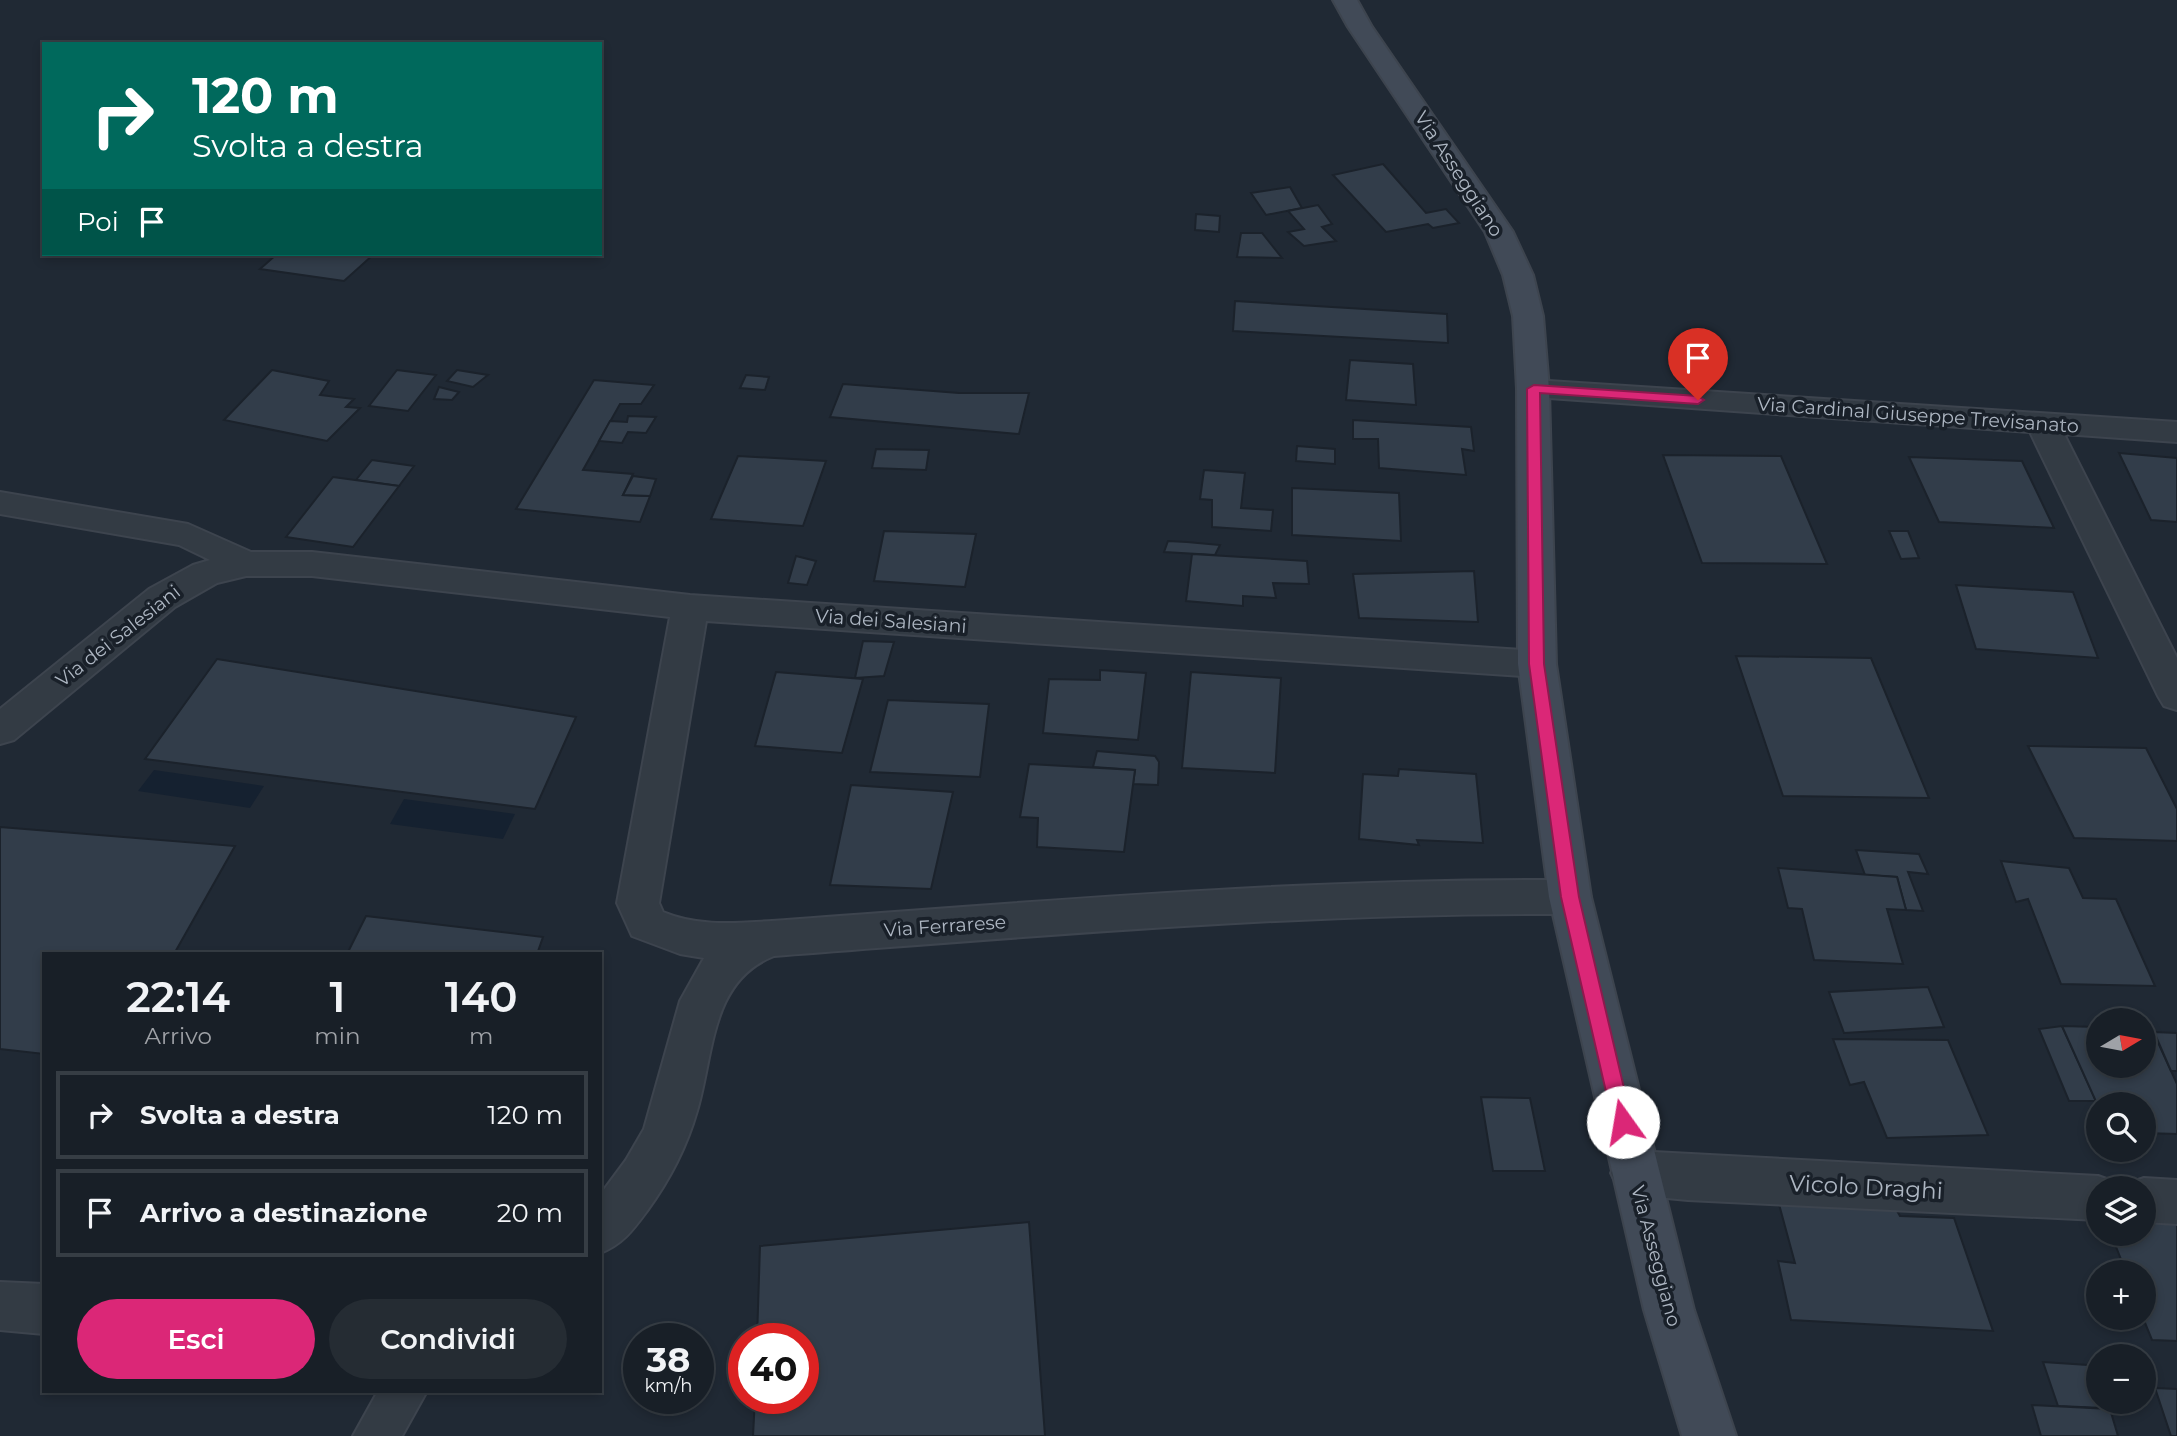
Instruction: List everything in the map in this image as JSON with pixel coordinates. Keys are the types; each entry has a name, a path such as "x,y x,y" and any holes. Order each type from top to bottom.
{"street":[{"name":"Via Asseggiano","path":"1345,0 1360,27 1499,232 1518,275 1528,316 1534,389 1536,664 1570,897 1634,1173 1669,1310 1709,1436"},
{"name":"Via Cardinal Giuseppe Trevisanato","path":"1534,389 2177,432"},
{"path":"2042,423 2177,696"},
{"name":"Via dei Salesiani","path":"0,503 188,535 246,564"},
{"name":"Via dei Salesiani","path":"0,730 162,598 206,573 246,564 312,564 690,607 1536,664"},
{"name":"Via Ferrarese","path":"690,607 638,903 647,924 676,937 706,942 772,939 1264,903 1464,896 1570,897"},
{"path":"602,1228 620,1210 651,1163 673,1114 700,1003 721,969 740,951 772,939"},
{"name":"Vicolo Draghi","path":"1634,1173 2086,1197"},
{"path":"2156,1201 2177,1202"},
{"path":"0,1306 42,1309"}],"lane":[{"path":"376,1436 403,1393"}],"water":[{"path":"154,770 264,786 250,808 138,791"},
{"path":"404,799 515,814 503,839 390,824"}],"building":[{"path":"1383,164 1426,213 1446,209 1459,223 1433,228 1428,224 1386,232 1333,175"},
{"path":"1290,187 1302,208 1266,215 1251,193"},
{"path":"1318,205 1332,224 1322,227 1336,241 1304,246 1288,232 1304,229 1288,211"},
{"path":"1196,214 1220,216 1219,232 1195,230"},
{"path":"1241,233 1262,233 1282,258 1237,257"},
{"path":"275,256 372,256 344,281 260,269"},
{"path":"1235,301 1447,314 1448,343 1233,331"},
{"path":"1350,360 1413,364 1416,405 1346,400"},
{"path":"272,370 329,381 320,395 354,399 346,407 360,408 327,441 224,420"},
{"path":"397,370 436,375 408,411 369,406"},
{"path":"457,370 488,375 473,387 447,381"},
{"path":"746,375 769,377 765,390 740,388"},
{"path":"594,380 654,385 641,404 620,404 583,470 633,474 623,495 650,496 640,522 516,509"},
{"path":"843,384 959,393 1029,393 1019,434 830,417"},
{"path":"439,387 459,392 452,400 434,399"},
{"path":"628,416 656,417 646,433 628,432 622,443 599,441 610,421 627,422"},
{"path":"1353,420 1471,427 1474,451 1462,449 1466,475 1379,468 1378,439 1353,439"},
{"path":"1297,446 1335,449 1335,464 1296,461"},
{"path":"876,449 929,450 926,470 872,468"},
{"path":"2119,453 2177,458 2177,522 2151,520"},
{"path":"1663,455 1781,456 1827,564 1702,563"},
{"path":"738,456 826,461 803,526 711,519"},
{"path":"1909,457 2022,461 2054,528 1939,522"},
{"path":"372,460 414,466 399,486 356,480"},
{"path":"1204,470 1245,473 1241,508 1273,510 1271,531 1212,527 1212,500 1200,499"},
{"path":"633,476 656,479 650,496 623,495"},
{"path":"333,477 399,486 353,547 286,537"},
{"path":"1292,488 1399,493 1401,541 1292,535"},
{"path":"884,531 976,534 965,587 874,581"},
{"path":"1889,531 1908,531 1919,558 1901,559"},
{"path":"1168,541 1220,545 1215,555 1164,552"},
{"path":"1192,554 1307,561 1309,584 1273,583 1276,598 1243,596 1243,606 1186,601"},
{"path":"796,556 816,561 807,585 788,583"},
{"path":"1474,571 1478,622 1359,618 1353,574"},
{"path":"1956,585 2073,592 2098,658 1976,649"},
{"path":"863,641 894,642 884,676 855,678"},
{"path":"1736,656 1871,658 1929,798 1783,796"},
{"path":"217,659 576,717 535,809 145,759"},
{"path":"1100,670 1146,673 1138,740 1043,733 1049,679 1100,680"},
{"path":"776,672 863,679 842,753 755,746"},
{"path":"1191,672 1281,678 1275,773 1182,768"},
{"path":"888,700 989,704 980,777 870,772"},
{"path":"2028,746 2146,748 2177,809 2177,841 2074,838"},
{"path":"1097,751 1155,756 1159,762 1158,785 1133,784 1135,770 1093,767"},
{"path":"1029,764 1135,770 1124,852 1037,847 1038,818 1020,817"},
{"path":"1399,769 1476,774 1483,843 1417,840 1419,845 1359,839 1363,774 1398,776"},
{"path":"851,785 953,792 931,889 830,885"},
{"path":"0,827 235,846 175,952 42,952 42,1054 0,1049"},
{"path":"1856,850 1919,854 1928,874 1908,872 1923,911 1906,910 1897,877 1865,875"},
{"path":"2001,861 2069,868 2083,898 2116,899 2155,986 2061,984 2028,899 2016,902"},
{"path":"1778,868 1897,877 1906,910 1887,909 1903,964 1814,960 1802,909 1788,908"},
{"path":"366,916 543,937 538,952 348,952"},
{"path":"1928,987 1944,1027 1844,1033 1829,992"},
{"path":"2062,1026 2092,1092 2086,1092 2086,1101 2069,1101 2039,1029"},
{"path":"2062,1026 2086,1027 2086,1078 2156,1078 2156,1038 2177,1084 2177,1134 2156,1133 2156,1092 2092,1092"},
{"path":"2156,1032 2177,1033 2177,1071 2171,1071"},
{"path":"1833,1039 1948,1040 1988,1135 1887,1138 1864,1082 1850,1085"},
{"path":"1481,1097 1530,1098 1545,1171 1493,1171"},
{"path":"1777,1197 1893,1204 1900,1216 1954,1218 1993,1331 1791,1320 1778,1261 1795,1263"},
{"path":"2156,1221 2177,1222 2177,1341 2152,1340 2148,1330 2156,1330 2156,1260 2121,1260 2116,1246 2156,1246"},
{"path":"1029,1222 1045,1436 753,1436 754,1414 819,1414 819,1323 758,1323 760,1246"},
{"path":"2043,1362 2086,1365 2086,1407 2058,1406"},
{"path":"2156,1388 2177,1389 2177,1436 2171,1436"},
{"path":"2032,1405 2086,1408 2086,1414 2111,1414 2118,1436 2041,1436"}],"route":[{"path":"1623,1122 1570,897 1536,664 1534,389 1698,400"}]}
